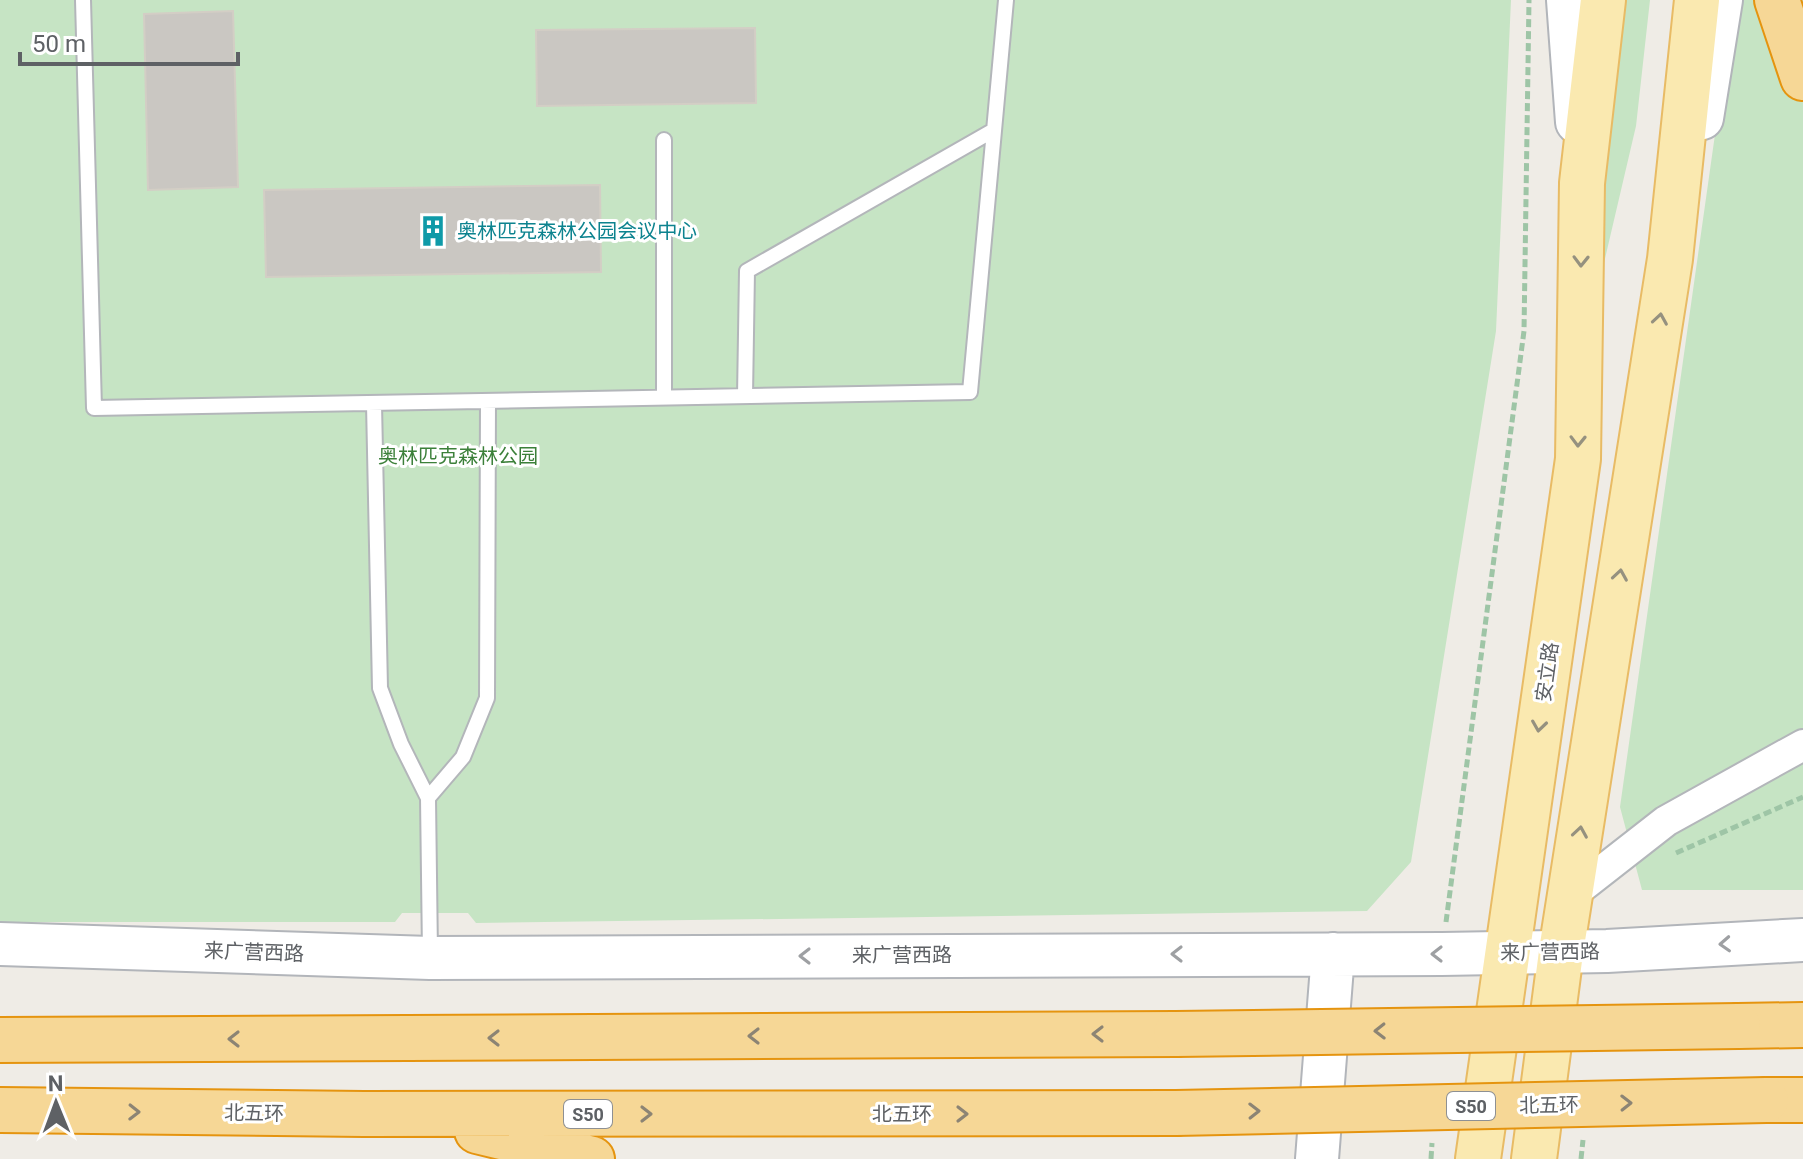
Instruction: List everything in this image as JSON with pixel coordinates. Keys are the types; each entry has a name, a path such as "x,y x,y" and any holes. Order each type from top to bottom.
{"highway":[{"path":"1777,0 1803,78"},
{"path":"0,1040 1176,1034 1803,1025"},
{"name":"北五环","path":"0,1110 364,1114 1176,1113 1784,1100"},
{"path":"364,1114 457,1126 592,1159"}],"main road":[{"name":"安立路","path":"1478,1159 1578,459 1582,183 1603,0"},
{"path":"1534,1159 1561,952 1670,259 1697,0"}],"street":[{"name":"安立路","path":"1568,0 1582,183"},
{"path":"1670,259 1709,88 1721,0"},
{"path":"1570,896 1666,821 1803,745"},
{"name":"来广营西路","path":"0,944 430,958 1442,954 1561,952 1803,940"},
{"path":"1317,1159 1333,954"}],"lane":[{"path":"83,0 94,408 970,392 1006,0"},
{"path":"745,396 747,271 994,130"},
{"path":"664,140 664,397"},
{"path":"428,798 463,757 487,698 488,401"},
{"path":"374,404 380,688 401,744 428,798 430,958"}],"path":[{"path":"1442,954 1524,331 1529,0"},
{"path":"1669,856 1803,797"},
{"path":"1431,1159 1433,1127"}],"green space":[{"name":"奥林匹克森林公园","path":"0,0 1511,0 1496,331 1411,862 1367,911 476,923 468,913 402,913 395,922 0,922"},
{"path":"1607,0 1650,0 1636,126 1589,327"},
{"path":"1734,0 1803,0 1803,890 1642,890 1620,807"}],"building":[{"path":"233,11 238,187 148,190 144,14"},
{"path":"755,28 756,103 537,106 536,30"},
{"name":"奥林匹克森林公园会议中心","path":"600,185 601,272 266,277 264,190"}],"place":[{"name":"奥林匹克森林公园会议中心","path":"433,231"}]}
